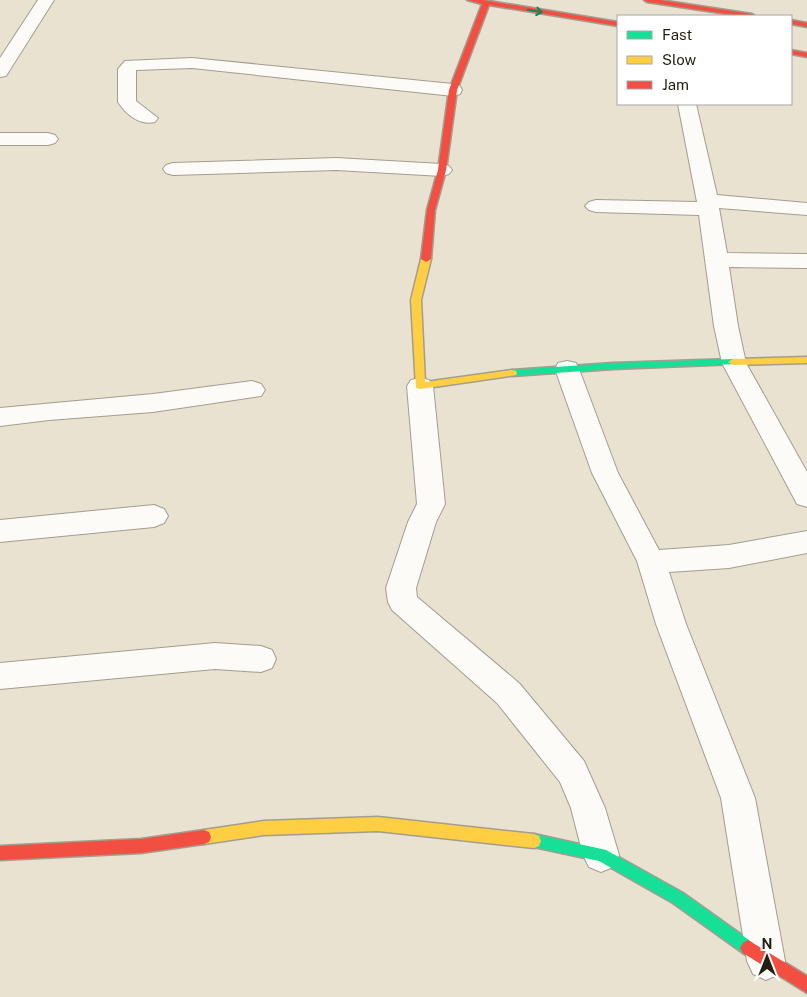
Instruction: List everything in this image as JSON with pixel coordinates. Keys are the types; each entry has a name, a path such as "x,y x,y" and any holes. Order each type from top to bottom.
{"street":[{"path":"0,72 46,0"},
{"path":"470,0 617,24"},
{"path":"647,0 745,15"},
{"path":"486,3 453,90 442,170 431,210 428,251 416,300 420,386 431,504 422,522 401,588 403,602 508,693 572,772 588,808 601,855"},
{"path":"792,22 807,25"},
{"path":"792,52 807,55"},
{"path":"148,118 136,112 127,102 127,69 131,65 192,63 453,90"},
{"path":"687,105 708,205 726,326 734,363 807,497"},
{"path":"0,140 48,139"},
{"path":"173,169 336,164 442,170"},
{"path":"596,206 708,205 807,209"},
{"path":"716,260 807,261"},
{"path":"420,386 448,380 567,369 807,360"},
{"path":"567,369 605,472 651,561 671,624 738,798 766,961"},
{"path":"0,418 49,411 153,403 252,390"},
{"path":"0,530 154,516"},
{"path":"651,561 680,562 765,551 807,542"},
{"path":"0,676 214,656 261,659"},
{"path":"0,853 141,846 264,828 378,824 522,839 601,855 678,898 766,961 807,984"}],"traffic: fast":[{"path":"512,373 613,366 733,362"},
{"path":"534,841 601,855 678,898 748,948"}],"traffic: slow":[{"path":"426,259 416,300 420,386 512,373"},
{"path":"733,362 807,360"},
{"path":"204,837 264,828 378,824 534,841"}],"traffic: jam":[{"path":"470,0 617,24"},
{"path":"647,0 745,15"},
{"path":"426,259 431,210 442,170 453,90 486,3"},
{"path":"792,22 807,25"},
{"path":"792,52 807,55"},
{"path":"0,853 141,846 204,837"},
{"path":"748,948 807,985"}]}
